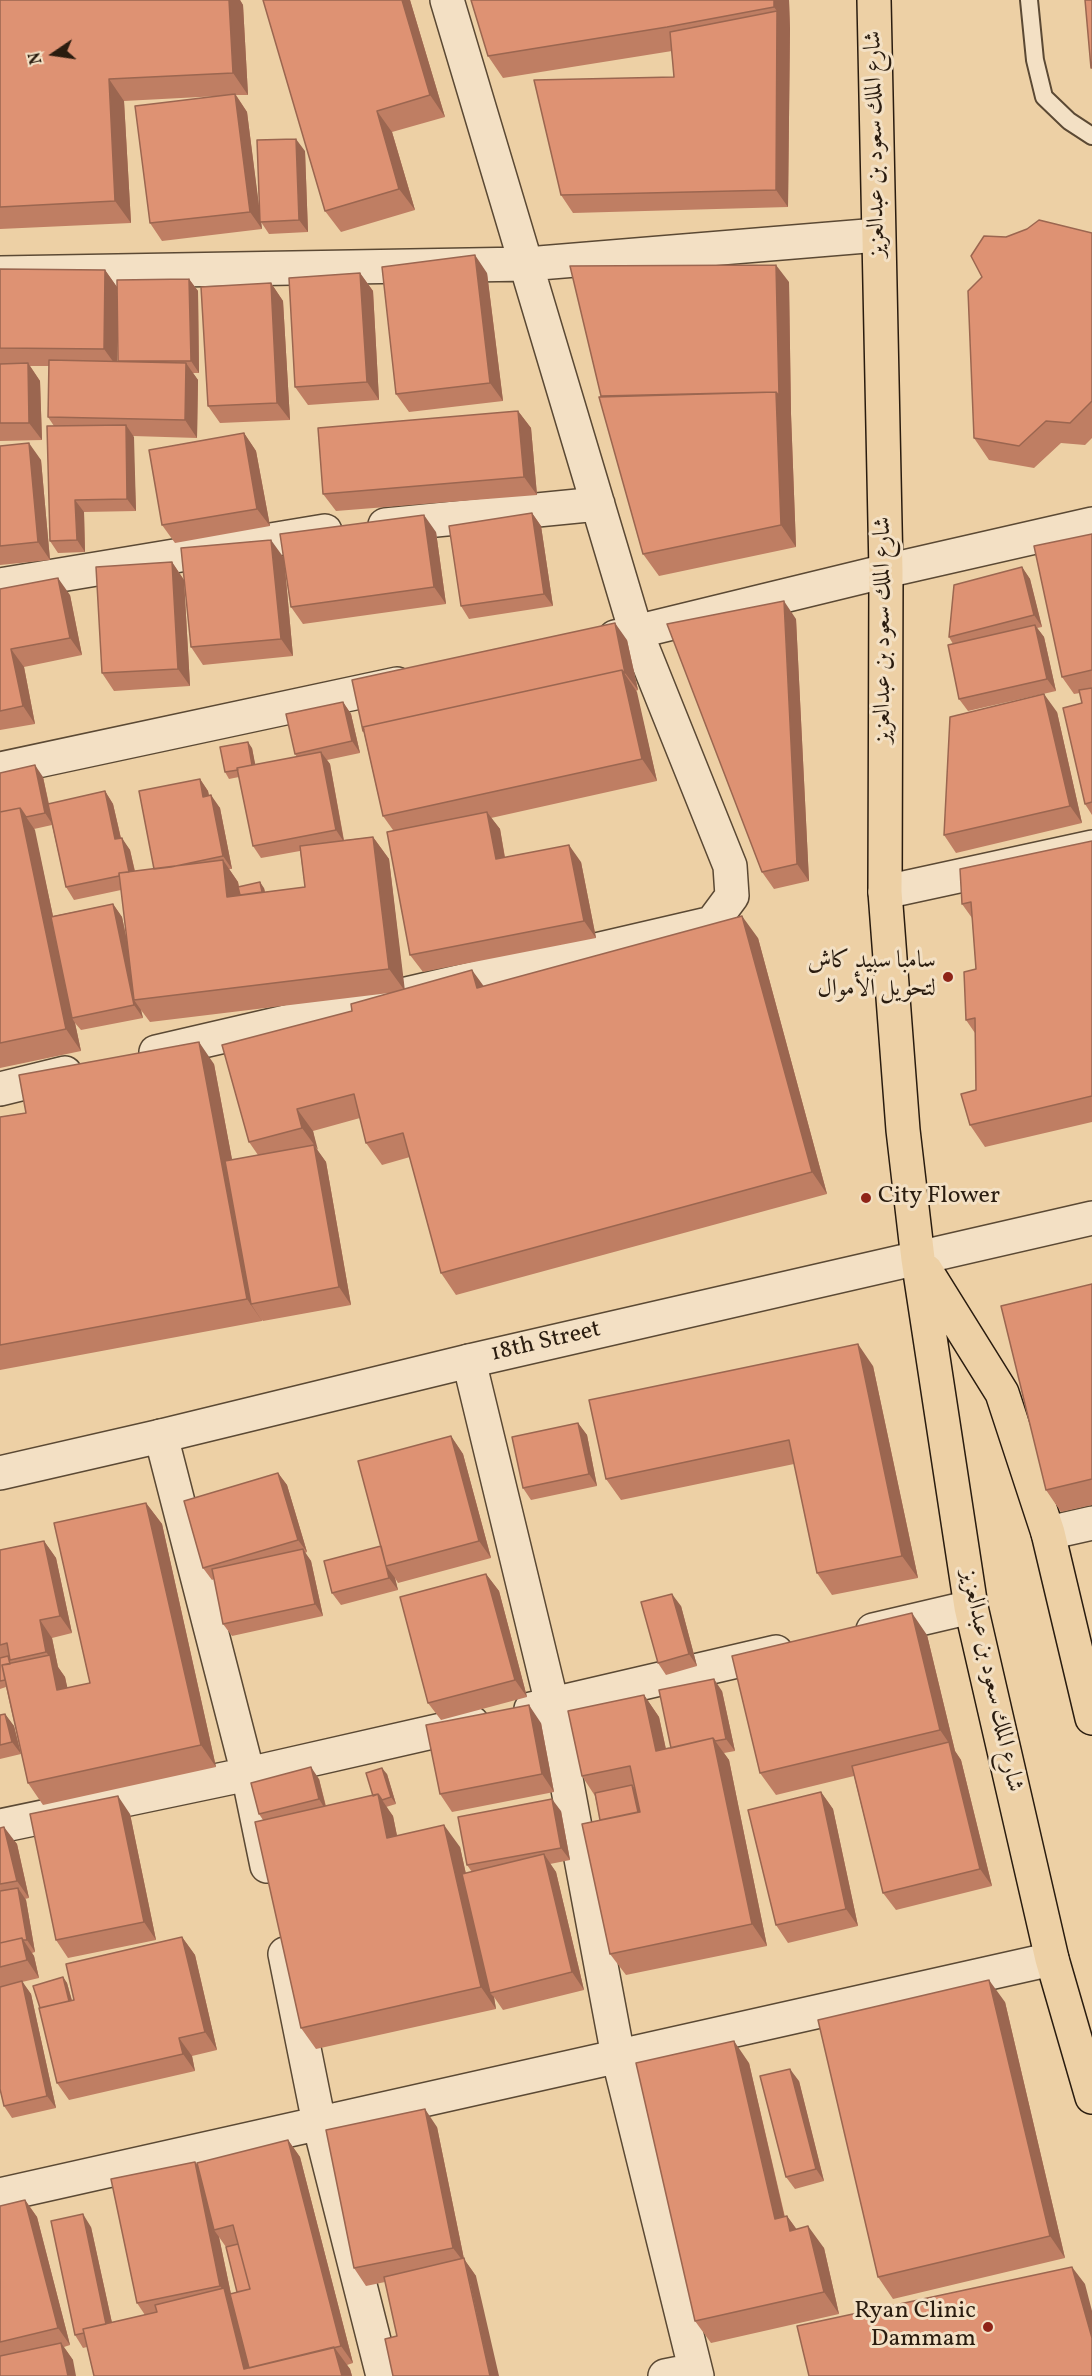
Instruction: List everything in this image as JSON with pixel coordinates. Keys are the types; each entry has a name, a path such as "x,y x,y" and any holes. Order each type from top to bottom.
{"main road":[{"name":"شارع الملك سعود بن عبدالعزيز","path":"874,0 886,571 885,892 903,1130 918,1259 971,1607 1052,1959 1092,2097"},
{"name":"شارع الملك سعود بن عبدالعزيز","path":"918,1259 1002,1393 1048,1533 1092,1718"}],"street":[{"path":"128,1059 712,922 732,896 730,866 636,632 447,0"},
{"path":"0,273 527,264 878,235"},
{"path":"0,585 311,532 598,504"},
{"path":"590,642 1092,524"},
{"path":"0,769 428,677"},
{"path":"885,892 1092,847"},
{"path":"0,1089 93,1067"},
{"name":"18th Street","path":"0,1473 161,1437 469,1360 1092,1218"},
{"path":"469,1360 552,1704 618,2056 686,2374"},
{"path":"161,1437 248,1774 272,1891"},
{"path":"1048,1533 1092,1523"},
{"path":"843,1637 971,1607"},
{"path":"0,1826 248,1774 808,1645"},
{"path":"279,1926 320,2123 383,2376"},
{"path":"0,2195 1052,1959"}],"lane":[{"path":"1029,0 1035,60 1044,97 1069,121 1092,136"}],"building":[{"path":"0,0 229,0 233,73 109,79 115,201 0,207"},
{"path":"263,0 402,0 430,95 377,111 399,189 325,211"},
{"path":"471,0 774,0 774,7 488,56"},
{"path":"1085,0 1092,0 1092,68 1091,68"},
{"path":"777,11 776,190 561,195 534,80 674,77 670,32"},
{"path":"235,94 250,212 150,223 135,106"},
{"path":"296,139 299,220 260,222 257,140"},
{"path":"1039,220 1092,233 1092,401 1070,423 1046,421 1019,446 974,438 968,291 982,277 971,256 984,236 1006,237 1027,229"},
{"path":"475,255 490,383 396,394 382,267"},
{"path":"776,265 779,396 776,392 601,396 570,266"},
{"path":"0,269 105,270 104,349 0,348"},
{"path":"360,273 367,382 295,387 289,278"},
{"path":"189,279 191,361 118,361 117,280"},
{"path":"271,283 277,403 208,406 201,287"},
{"path":"49,360 186,363 185,420 48,417"},
{"path":"28,363 29,423 0,423 0,364"},
{"path":"776,392 781,525 643,554 599,397"},
{"path":"518,411 524,477 323,494 318,428"},
{"path":"126,425 127,499 75,500 77,540 50,541 47,426"},
{"path":"244,433 257,509 162,525 149,450"},
{"path":"29,443 38,542 0,546 0,446"},
{"path":"532,513 544,594 461,606 449,526"},
{"path":"424,515 434,587 291,607 280,534"},
{"path":"1092,534 1092,670 1062,677 1034,546"},
{"path":"271,540 281,639 191,647 181,548"},
{"path":"172,562 178,669 102,673 96,567"},
{"path":"1022,567 1034,615 949,637 954,585"},
{"path":"58,578 70,638 11,649 23,706 0,711 0,589"},
{"path":"784,601 797,864 762,872 667,624"},
{"path":"615,623 625,673 622,670 363,727 363,731 352,680"},
{"path":"1035,625 1047,679 959,699 948,645"},
{"path":"622,670 642,759 383,816 363,727"},
{"path":"1092,688 1092,802 1085,804 1063,708 1082,703 1079,690"},
{"path":"1044,694 1070,806 944,835 950,717"},
{"path":"343,702 352,741 295,754 286,714"},
{"path":"248,742 252,765 225,772 220,747"},
{"path":"321,752 336,830 253,846 237,768"},
{"path":"35,765 45,813 26,817 20,808 0,812 0,773"},
{"path":"200,779 203,797 211,795 223,856 154,869 139,791"},
{"path":"105,791 115,839 122,838 129,872 66,887 48,804"},
{"path":"20,808 66,1029 0,1043 0,812"},
{"path":"487,812 496,859 569,845 584,921 410,955 387,832"},
{"path":"373,837 389,969 134,1000 119,873 223,860 227,897 305,887 300,846"},
{"path":"1092,841 1092,1096 970,1125 961,1094 976,1090 975,1018 966,1020 964,972 976,969 971,902 962,904 960,869"},
{"path":"260,882 262,892 240,895 238,887"},
{"path":"113,904 134,1005 72,1018 51,917"},
{"path":"742,916 812,1172 441,1273 403,1133 366,1143 354,1094 297,1109 302,1128 249,1142 222,1045 352,1011 351,1004 472,970 477,988"},
{"path":"199,1042 247,1299 0,1345 0,1117 26,1113 19,1075"},
{"path":"314,1145 339,1287 251,1304 225,1161"},
{"path":"1092,1284 1092,1479 1046,1490 1001,1306"},
{"path":"858,1344 902,1556 817,1573 789,1440 606,1479 589,1400"},
{"path":"578,1423 589,1474 523,1488 512,1437"},
{"path":"451,1436 479,1541 386,1566 358,1461"},
{"path":"278,1473 298,1540 203,1568 184,1501"},
{"path":"146,1503 201,1745 28,1783 2,1665 50,1655 57,1690 90,1683 54,1523"},
{"path":"44,1541 60,1616 40,1620 46,1652 10,1660 7,1643 0,1645 0,1550"},
{"path":"381,1546 389,1578 332,1593 324,1561"},
{"path":"303,1549 315,1604 223,1624 212,1569"},
{"path":"486,1574 515,1680 428,1703 400,1597"},
{"path":"672,1594 689,1654 658,1663 641,1602"},
{"path":"912,1613 940,1730 760,1773 732,1656"},
{"path":"8,1656 10,1664 2,1665 5,1680 0,1681 0,1658"},
{"path":"714,1679 726,1739 715,1741 713,1738 671,1748 659,1690"},
{"path":"644,1695 656,1751 713,1738 752,1924 610,1954 582,1824 640,1812 630,1766 582,1776 568,1711"},
{"path":"529,1705 542,1774 440,1794 426,1725"},
{"path":"5,1714 12,1742 0,1745 0,1715"},
{"path":"949,1742 980,1869 883,1893 852,1766"},
{"path":"311,1767 319,1799 259,1814 251,1783"},
{"path":"382,1768 391,1797 382,1800 378,1794 373,1796 366,1773"},
{"path":"632,1785 638,1812 600,1820 595,1793"},
{"path":"821,1792 846,1909 776,1925 748,1810"},
{"path":"378,1794 387,1838 444,1825 481,1987 301,2028 255,1822"},
{"path":"118,1796 144,1922 56,1940 30,1814"},
{"path":"552,1799 561,1848 467,1865 458,1817"},
{"path":"4,1827 17,1881 0,1884 0,1828"},
{"path":"544,1854 572,1972 490,1993 462,1874"},
{"path":"18,1888 27,1940 22,1938 0,1943 0,1891"},
{"path":"182,1937 205,2032 179,2038 183,2054 57,2083 39,2008 74,2000 66,1964"},
{"path":"22,1938 27,1960 0,1967 0,1943"},
{"path":"63,1977 69,2001 40,2008 33,1986"},
{"path":"989,1980 1050,2236 878,2277 818,2020"},
{"path":"22,1981 47,2096 4,2106 0,2089 0,1987"},
{"path":"734,2041 775,2219 787,2216 790,2231 808,2226 824,2292 695,2321 636,2063"},
{"path":"790,2069 816,2169 786,2177 760,2076"},
{"path":"425,2109 453,2248 354,2268 326,2130"},
{"path":"288,2140 341,2346 249,2368 230,2294 250,2289 233,2225 214,2230 197,2163"},
{"path":"195,2162 220,2286 137,2303 111,2179"},
{"path":"25,2200 58,2328 0,2342 0,2206"},
{"path":"83,2214 106,2324 83,2329 84,2333 75,2335 51,2221"},
{"path":"238,2244 250,2289 237,2292 226,2247"},
{"path":"464,2258 490,2376 393,2376 385,2339 397,2336 384,2277"},
{"name":"Ryan Clinic Dammam","path":"1072,2267 1092,2338 1092,2376 809,2376 797,2326"},
{"path":"224,2288 244,2369 334,2347 342,2376 94,2376 83,2329 157,2312 155,2305"},
{"path":"61,2343 68,2376 0,2376 0,2356"}],"place":[{"name":"سامبا سبيد كاش لتحويل الأموال","path":"948,977"},
{"name":"City Flower","path":"866,1198"},
{"name":"Ryan Clinic Dammam","path":"988,2327"}]}
